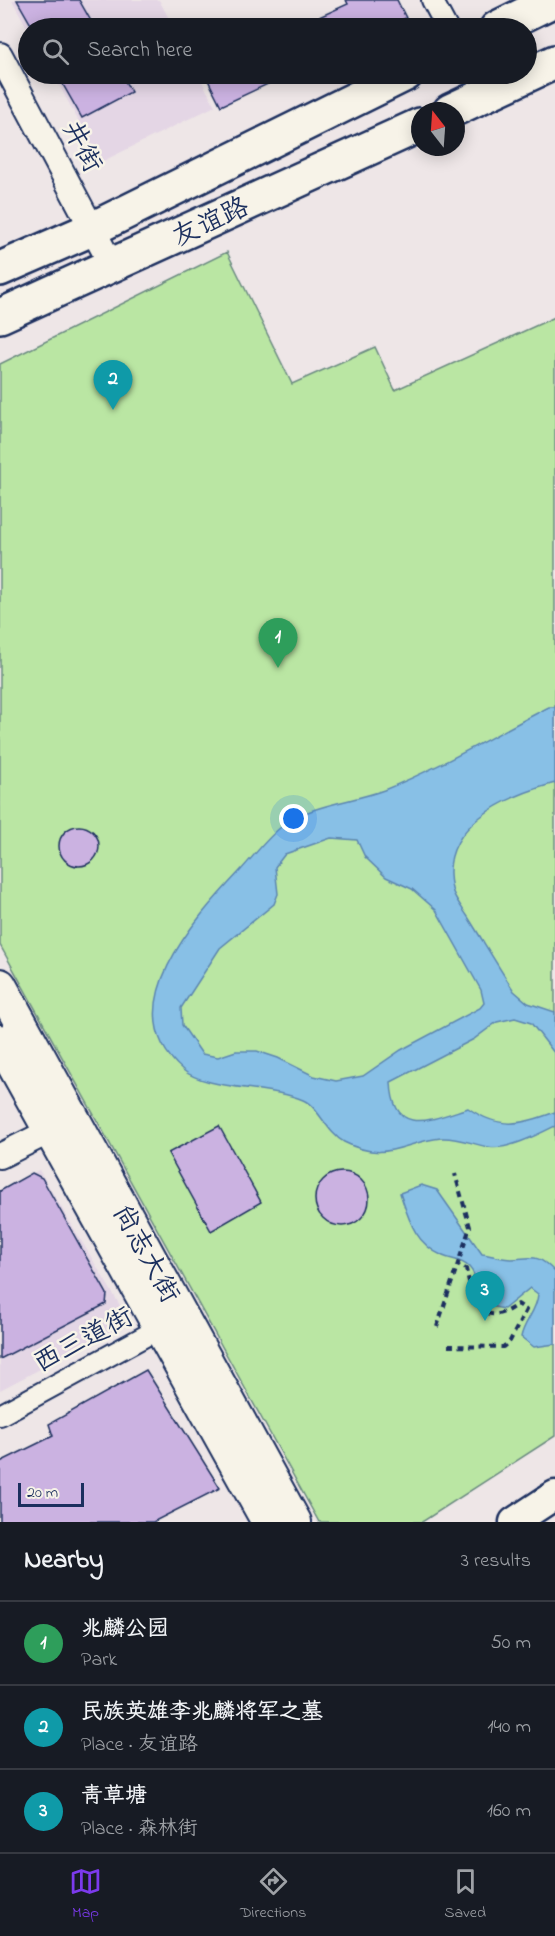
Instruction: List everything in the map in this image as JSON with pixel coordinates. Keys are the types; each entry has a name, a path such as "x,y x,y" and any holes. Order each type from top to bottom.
{"highway":[{"path":"517,18 554,0"},
{"path":"537,70 555,62"},
{"name":"友谊路","path":"0,269 94,228 386,84"},
{"path":"465,104 508,84"},
{"name":"友谊路","path":"0,316 411,129"}],"main road":[{"name":"尚志大街","path":"0,985 295,1522"},
{"name":"尚志大街","path":"0,1041 268,1522"},
{"path":"514,1522 555,1495"}],"street":[{"path":"432,0 442,18"},
{"name":"井街","path":"0,55 94,228 112,266"},
{"path":"0,1156 50,1131"},
{"name":"西三道街","path":"0,1415 160,1328"}],"path":[{"path":"437,1327 470,1227 454,1174"},
{"path":"448,1346 503,1347 510,1341 526,1310 518,1304 510,1310 494,1315 482,1312 476,1306 466,1269 458,1263"}],"shaded area":[{"path":"12,0 159,0 169,18 22,18"},
{"path":"58,84 203,84 215,106 101,162"},
{"path":"39,1170 130,1322 0,1390 0,1191"}],"green space":[{"path":"227,252 292,384 375,347 395,390 555,317 555,1436 422,1522 319,1522 0,945 0,364"}],"water":[{"path":"549,707 555,707 555,783 517,796 480,817 465,831 455,848 450,867 455,896 514,991 528,1003 555,1012 555,1054 531,1023 515,1018 497,1022 474,1039 391,1082 393,1100 399,1111 406,1118 416,1121 440,1117 468,1108 490,1120 511,1123 532,1120 555,1112 555,1126 504,1147 489,1147 441,1138 394,1150 372,1151 359,1148 338,1138 313,1108 303,1100 274,1092 222,1085 193,1076 183,1070 163,1046 156,1020 158,993 168,966 183,939 267,840 296,817 372,794 405,781","holes":["331,838 357,840 365,857 386,877 412,889 436,910 481,990 484,1003 480,1008 401,1050 363,1076 336,1081 314,1076 278,1058 257,1051 236,1051 218,1057 202,1054 182,1025 181,1008 220,948 274,904 278,894 275,867 285,854"]},
{"path":"421,1185 437,1190 482,1254 508,1259 535,1258 544,1262 555,1272 555,1344 534,1347 521,1337 538,1294 530,1288 504,1309 491,1306 479,1297 473,1273 469,1267 463,1262 433,1251 419,1238 410,1222 400,1193"}],"building":[{"path":"17,0 79,0 89,18 27,18"},
{"path":"346,0 397,0 406,18 317,18 348,4"},
{"path":"63,84 127,84 131,92 82,118"},
{"path":"210,84 268,84 221,106"},
{"path":"79,826 93,832 99,846 93,860 79,866 65,860 59,846 65,832"},
{"path":"219,1126 261,1202 211,1231 168,1153"},
{"path":"337,1172 347,1172 357,1176 365,1184 369,1199 365,1214 357,1222 347,1226 337,1226 327,1222 319,1214 315,1204 315,1194 319,1184 327,1176"},
{"path":"32,1173 42,1178 107,1294 106,1304 0,1359 0,1191"},
{"path":"146,1370 220,1488 153,1522 0,1522 0,1462 53,1436 49,1424"}],"place":[{"name":"民族英雄李兆麟将军之墓","path":"113,410"},
{"name":"兆麟公园","path":"278,668"},
{"name":"青草塘","path":"485,1321"}]}
